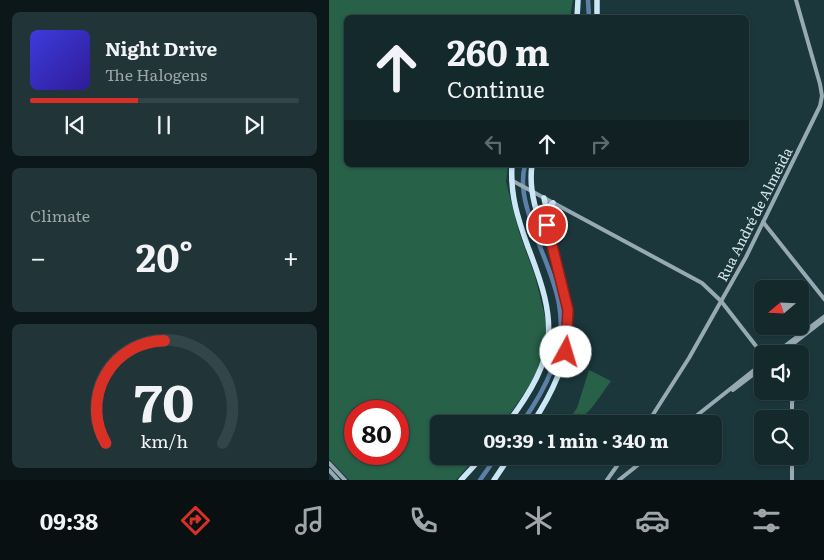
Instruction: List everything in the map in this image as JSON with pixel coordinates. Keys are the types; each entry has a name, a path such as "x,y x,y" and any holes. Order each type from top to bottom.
{"highway":[{"path":"577,15 578,0"},
{"path":"597,0 597,15"},
{"path":"512,167 516,213 542,282 549,323 546,353 538,375 528,395 514,415"},
{"path":"532,167 529,190 553,255 565,296 568,335 563,363 554,388 538,415"},
{"path":"545,198 547,207 545,214 553,255"},
{"path":"547,207 553,203"},
{"path":"461,480 475,465"},
{"path":"494,480 504,465"}],"main road":[{"name":"Rua André de Almeida","path":"653,415 689,358 721,301 811,128 821,100 820,84 796,0"},
{"path":"513,181 696,279 721,301 755,345"},
{"path":"763,222 824,300"},
{"path":"786,345 824,317"},
{"path":"791,345 824,317"},
{"path":"697,415 754,370"},
{"path":"702,415 754,374"},
{"path":"329,463 345,480"},
{"path":"609,479 619,465"},
{"path":"617,480 636,465"},
{"path":"792,465 792,480"},
{"path":"329,470 338,480"}],"green space":[{"path":"329,0 573,0 570,15 344,15 344,167 508,167 506,182 519,232 535,276 547,325 542,355 534,379 509,415 430,415 430,465 469,465 456,480 349,480 329,459"},
{"path":"589,370 611,381 585,415 572,415 577,408"}],"waterway":[{"path":"588,0 589,15"},
{"path":"525,167 523,186 525,200 534,231 557,293 561,321 557,353 552,368 539,397 527,415"},
{"path":"480,480 491,465"}],"route":[{"path":"547,225 568,310 566,352"}]}
